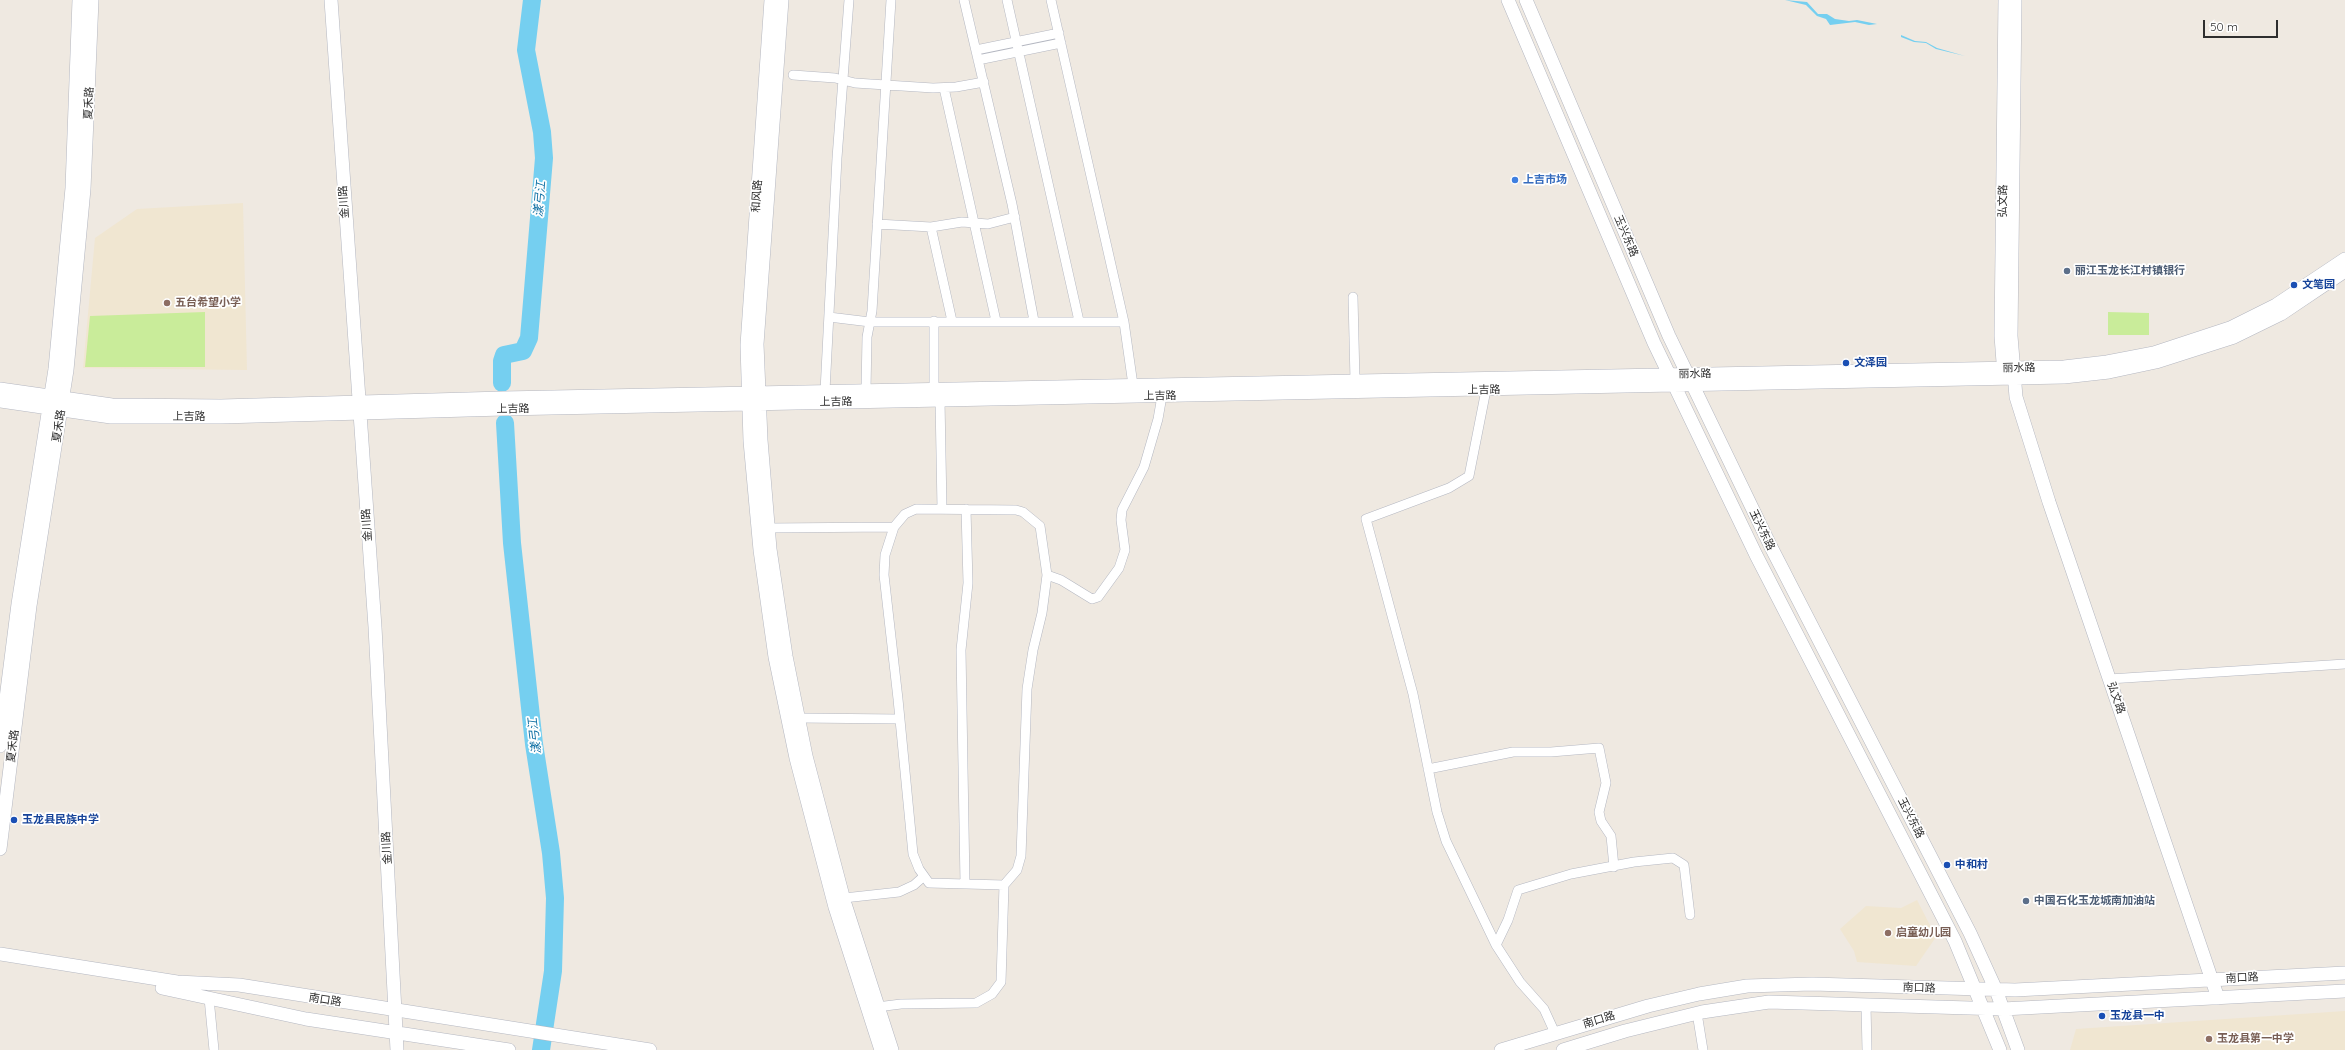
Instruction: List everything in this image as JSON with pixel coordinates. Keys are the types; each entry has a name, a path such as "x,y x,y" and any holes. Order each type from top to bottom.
{"main road":[{"name":"夏禾路","path":"0,746 18,604 56,403 72,188 79,0"},
{"name":"夏禾路","path":"0,849 84,189 92,0"},
{"name":"金川路","path":"331,0 375,627 397,1050"},
{"name":"和风路","path":"754,397 747,345 771,0"},
{"name":"和风路","path":"754,397 782,0"},
{"name":"玉兴东路","path":"1508,0 1672,380 1756,555 1955,941 1985,1009 2000,1050"},
{"name":"玉兴东路","path":"1526,0 1690,380 1771,547 1967,928 1996,990 2018,1050"},
{"name":"弘文路","path":"2006,0 2001,336 2009,373 2049,502 2218,998"},
{"name":"弘文路","path":"2009,373 2011,336 2015,0"},
{"name":"丽水路","path":"2009,373 2107,362 2154,353 2204,338 2256,317 2297,292 2345,259"},
{"name":"丽水路","path":"1672,380 2009,373 2064,376 2109,372 2156,362 2207,347 2260,326 2345,271"},
{"name":"上吉路","path":"0,389 111,417 221,417 359,407 754,397 937,395 1162,396 1486,390 1672,380"},
{"name":"上吉路","path":"754,397 825,391 866,390 937,395 1132,385 1355,381 1672,380"},
{"path":"754,397 777,602 798,718 818,803 844,898 892,1050"},
{"path":"754,397 760,550 785,710 807,805 835,907 881,1050"},
{"name":"上吉路","path":"0,401 56,403"},
{"name":"南口路","path":"0,954 177,982 239,985 395,1011 650,1050"},
{"name":"南口路","path":"0,962 175,990 306,1019 509,1050"},
{"name":"南口路","path":"1501,1050 1655,1004 1699,994 1747,986 1812,984 1996,990 2345,973"},
{"name":"南口路","path":"1563,1050 1625,1031 1697,1013 1769,1002 2003,1009 2345,991"}],"street":[{"path":"825,391 849,0"},
{"path":"866,390 867,337 870,322 877,224 891,0"},
{"path":"964,0 1015,217 1034,321"},
{"path":"1007,0 1079,321"},
{"path":"1051,0 1124,322 1132,385"},
{"path":"976,50 1059,33"},
{"path":"978,60 1061,43"},
{"path":"793,75 843,80 855,83 944,88 984,82"},
{"path":"944,88 996,321"},
{"path":"877,224 932,227 962,222 988,224 1015,217"},
{"path":"932,227 952,321"},
{"path":"1353,297 1355,381"},
{"path":"829,317 870,322 1124,322"},
{"path":"934,321 942,509"},
{"path":"1486,390 1469,476 1449,488 1366,519 1414,694 1437,812 1446,841 1496,946 1520,982 1544,1009 1555,1033"},
{"path":"1047,576 1061,580 1092,599 1098,596 1119,568 1125,550 1121,520 1122,510 1144,466 1158,419 1162,396"},
{"path":"878,1007 901,1004 976,1003 992,994 1001,982 1004,885 1017,870 1021,856 1027,689 1033,650 1042,613 1047,576 1040,526 1035,520 1016,510 922,508 910,511 901,518 894,527 886,555 884,575 913,854 923,877 929,883 1004,885"},
{"path":"965,884 961,650 968,583 966,509"},
{"path":"768,528 894,527"},
{"path":"2109,679 2345,664"},
{"path":"798,718 900,719"},
{"path":"1428,769 1513,752 1599,748 1606,783 1599,812 1601,822 1611,836 1614,867"},
{"path":"1496,946 1508,920 1518,890 1570,874 1662,858 1673,858 1684,865 1690,915"},
{"path":"844,898 899,892 914,885 923,877"},
{"path":"209,998 214,1050"},
{"path":"1866,1005 1867,1050"},
{"path":"1697,1013 1703,1050"}],"shaded area":[{"name":"五台希望小学","path":"243,203 247,370 83,368 95,238 137,209"},
{"name":"启童幼儿园","path":"1917,900 1936,937 1916,966 1857,962 1854,951 1840,929 1866,906 1901,908"},
{"name":"玉龙县第一中学","path":"2345,1011 2345,1050 2070,1050 2076,1029"}],"green space":[{"path":"205,312 205,367 85,367 90,316"},
{"path":"2108,312 2149,313 2149,335 2108,335"}],"water":[{"path":"1785,0 1807,2 1818,14 1827,14 1835,19 1849,21 1857,20 1877,24 1869,25 1855,22 1830,25 1826,19 1817,16 1806,5"},
{"path":"1901,35 1915,41 1926,42 1937,48 1965,56 1936,49 1926,43 1914,42 1901,37"}],"waterway":[{"name":"漾弓江","path":"502,383 502,361 504,355 523,351 529,338 544,158 542,132 526,50 532,0"},
{"name":"漾弓江","path":"505,423 512,543 534,744 551,853 555,898 553,971 541,1050"}],"place":[{"name":"上吉市场","path":"1515,180"},
{"name":"丽江玉龙长江村镇银行","path":"2067,271"},
{"name":"文笔园","path":"2294,285"},
{"name":"五台希望小学","path":"167,303"},
{"name":"文泽园","path":"1846,363"},
{"name":"玉龙县民族中学","path":"14,820"},
{"name":"中和村","path":"1947,865"},
{"name":"中国石化玉龙城南加油站","path":"2026,901"},
{"name":"启童幼儿园","path":"1888,933"},
{"name":"玉龙县一中","path":"2102,1016"},
{"name":"玉龙县第一中学","path":"2209,1039"}]}
